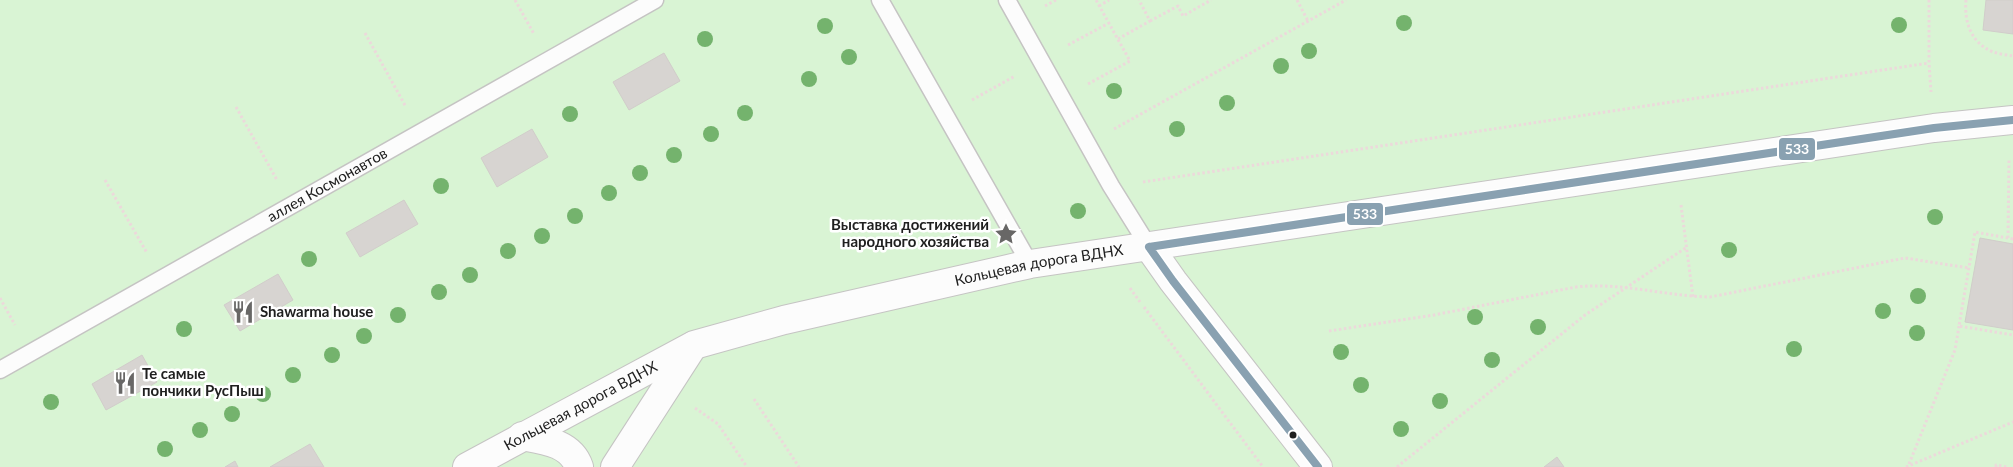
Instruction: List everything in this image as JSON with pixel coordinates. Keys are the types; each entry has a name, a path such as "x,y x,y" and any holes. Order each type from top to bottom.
{"street":[{"name":"Кольцевая дорога ВДНХ","path":"467,467 694,344 784,320 1030,264 1934,128 2013,120"},
{"path":"1149,247 1172,281 1318,467"},
{"name":"Кольцевая дорога ВДНХ","path":"616,467 694,344"},
{"path":"522,436 555,442 576,459 578,467"}],"lane":[{"name":"аллея Космонавтов","path":"0,370 655,0"},
{"path":"880,0 1030,264"},
{"path":"1007,0 1111,186 1149,247"}],"path":[{"path":"515,0 549,61"},
{"path":"1062,98 1130,60 1096,0"},
{"path":"1099,6 1109,0"},
{"path":"1139,0 1150,21"},
{"path":"1118,39 1178,6 1183,16 1212,0"},
{"path":"1297,0 1308,21"},
{"path":"1087,144 1346,0"},
{"path":"1929,0 1931,96"},
{"path":"1966,0 1965,11 1968,29 1976,40 1993,52 2013,56"},
{"path":"365,34 420,133"},
{"path":"1111,186 1929,63"},
{"path":"236,107 291,206"},
{"path":"2008,159 2008,238"},
{"path":"105,180 160,278"},
{"path":"1681,205 1692,296"},
{"path":"1907,466 1955,350 1975,232 2013,239"},
{"path":"1397,467 1585,315 1687,247"},
{"path":"1329,331 1434,315 1600,284 1710,297 1905,258 1969,268"},
{"path":"1130,288 1263,467"},
{"path":"1959,326 2013,335"},
{"path":"666,388 718,424 747,467"},
{"path":"754,399 800,467"},
{"path":"1907,466 2013,422"},
{"path":"1996,467 1996,465 2007,467"}],"green space":[{"name":"Выставка достижений народного хозяйства","path":"0,0 2013,0 2013,467 0,467"}],"building":[{"path":"1986,0 2013,0 2013,34 1983,30"},
{"path":"664,53 680,81 629,110 613,82"},
{"path":"532,129 548,157 497,187 481,158"},
{"path":"404,200 418,224 360,257 346,233"},
{"path":"1980,238 2013,244 2013,330 1965,322"},
{"path":"278,274 293,300 240,331 224,305"},
{"name":"Те самые пончики РусПыш","path":"142,355 157,382 106,410 92,384"},
{"path":"310,444 324,467 270,467"},
{"path":"1557,457 1564,467 1544,467"},
{"path":"235,461 238,467 225,467"}],"transit line":[{"name":"533","path":"1149,247 1934,128 2013,120"},
{"name":"533","path":"1149,247 1173,281 1318,467"}],"place":[{"name":"Выставка достижений народного хозяйства","path":"1006,234"},
{"name":"Shawarma house","path":"243,312"},
{"name":"Те самые пончики РусПыш","path":"125,383"}]}
